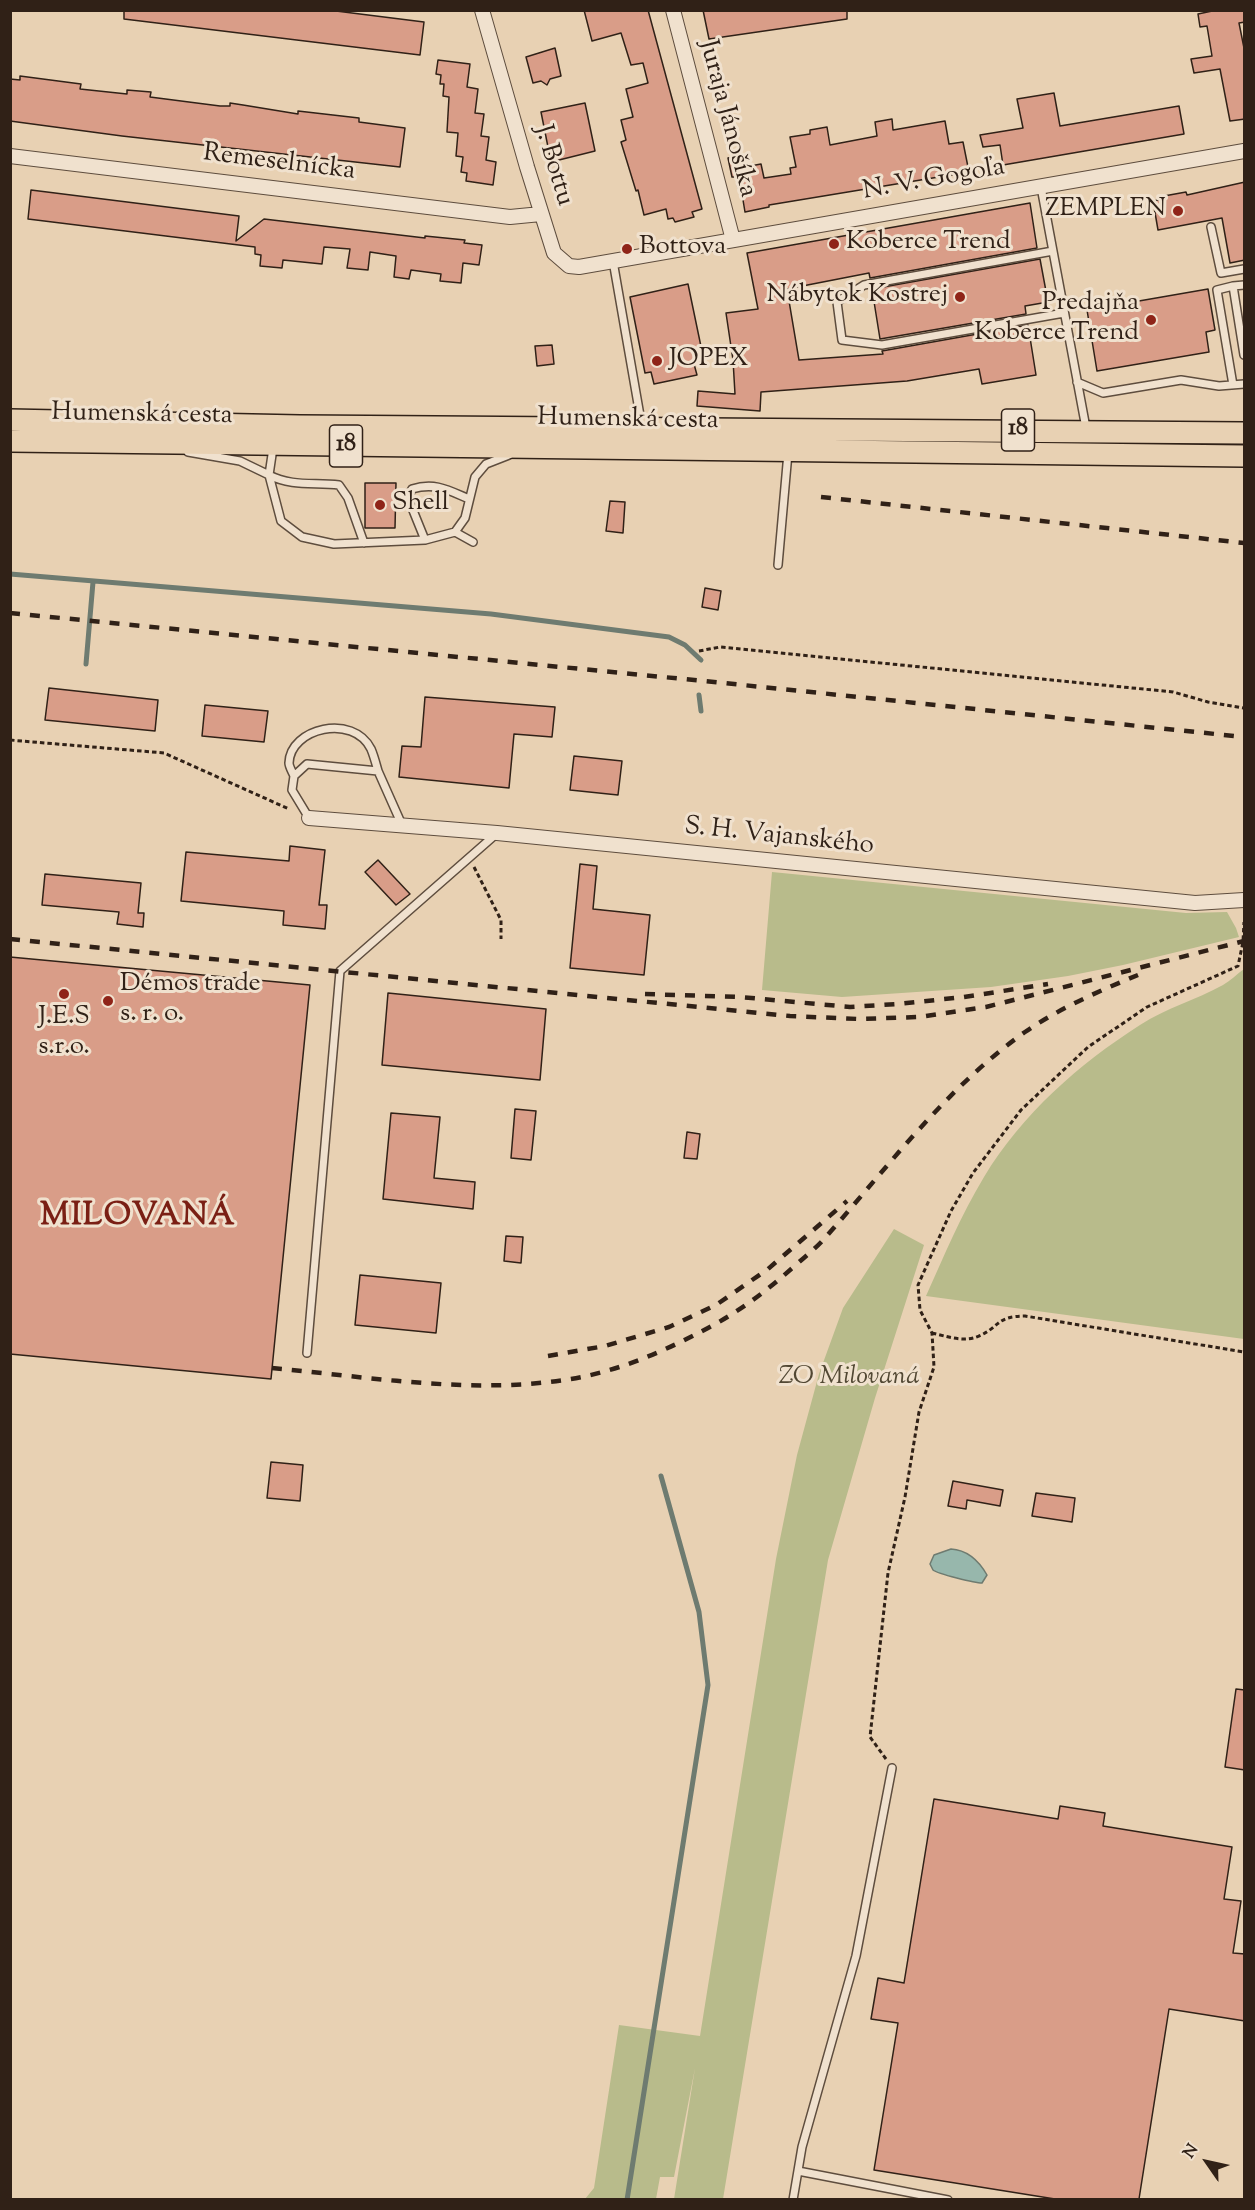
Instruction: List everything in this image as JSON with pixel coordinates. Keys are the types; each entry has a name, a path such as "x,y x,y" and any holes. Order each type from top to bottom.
{"main road":[{"name":"Humenská cesta","path":"10,420 644,439 790,440 1086,430 1245,431"},
{"name":"Humenská cesta","path":"10,441 132,444 278,442 529,447 644,439"},
{"name":"Humenská cesta","path":"790,440 1056,455 1245,456"}],"street":[{"name":"J. Bottu","path":"482,10 554,254 570,266 579,267 632,258"},
{"name":"Juraja Jánošíka","path":"673,10 733,240"},
{"name":"N. V. Gogoľa","path":"632,258 1245,152"},
{"name":"Remeselnícka","path":"10,156 510,217 541,214"},
{"name":"S. H. Vajanského","path":"309,818 497,833 1195,903 1245,900"}],"lane":[{"path":"1041,187 1086,430"},
{"path":"1211,227 1221,273 1245,269"},
{"path":"1053,251 864,285 837,302 842,339 882,345 1064,313"},
{"path":"613,261 644,439"},
{"path":"1233,385 1217,290 1245,285"},
{"path":"1233,286 1245,354"},
{"path":"1077,382 1103,393 1181,380 1218,386 1245,384"},
{"path":"778,565 790,440"},
{"path":"278,442 269,475 281,521 302,537 334,544 425,540 455,531 465,518 475,477 486,464 529,447"},
{"path":"132,444 240,461 279,480 300,485 339,485 348,498 364,543"},
{"path":"425,540 408,498 412,489 426,485 441,487 469,499"},
{"path":"455,531 473,542"},
{"path":"309,818 292,790 294,776 289,764 293,751 305,737 321,729 341,728 356,732 371,748 378,771 402,825"},
{"path":"294,776 307,764 378,771"},
{"path":"307,1353 340,971 497,833"},
{"path":"793,2199 802,2147 856,1956 892,1768"},
{"path":"798,2171 948,2199"}],"path":[{"path":"699,651 720,647 1173,692 1208,702 1245,708"},
{"path":"10,740 164,753 309,818"},
{"path":"470,857 501,920 501,939"},
{"path":"892,1768 870,1737 888,1573 905,1497 919,1412 934,1367 932,1333 920,1310 918,1285 951,1211 973,1173 1021,1110 1088,1047 1147,1007 1238,966 1245,922"},
{"path":"932,1333 960,1339 978,1337 1009,1316 1024,1316 1245,1352"}],"green space":[{"path":"772,872 1186,913 1227,912 1239,937 1123,965 1068,976 991,987 842,997 762,990"},
{"path":"1244,969 1244,1339 926,1296 960,1221 984,1177 1016,1132 1053,1092 1117,1040 1150,1019 1223,985"},
{"name":"ZO Milovaná","path":"894,1229 924,1245 875,1398 828,1560 723,2199 674,2199 695,2068 674,2177 660,2177 656,2199 585,2199 594,2188 619,2025 700,2036 776,1559 797,1455 819,1374 843,1308"}],"water":[{"path":"951,1549 967,1554 980,1565 987,1575 982,1583 933,1570 930,1564 934,1555"}],"building":[{"path":"124,10 328,10 424,22 420,55 124,19"},
{"path":"584,10 648,10 702,209 692,212 694,217 675,222 673,218 668,219 666,209 644,215 621,142 626,140 621,120 633,117 626,89 648,83 643,63 631,65 621,33 592,41"},
{"path":"703,10 847,10 847,19 709,39"},
{"path":"1217,10 1245,10 1245,22 1239,23 1245,53 1245,119 1230,121 1220,69 1194,73 1191,59 1212,56 1207,26 1200,27 1198,14"},
{"path":"555,48 561,76 550,79 547,85 541,81 533,83 526,57"},
{"path":"438,60 470,64 467,87 478,89 475,113 484,114 481,136 489,137 486,160 496,162 493,185 466,181 467,173 461,172 463,157 456,156 458,133 447,132 449,97 443,96 444,84 440,84 441,75 436,74"},
{"path":"20,76 81,84 80,89 127,94 127,90 151,92 150,97 220,106 230,106 230,103 298,114 298,111 359,118 359,122 405,128 400,167 10,121 10,79 20,80"},
{"path":"1054,93 1060,126 1179,106 1184,134 1003,165 1000,145 983,147 980,135 1023,128 1017,99"},
{"path":"585,103 595,151 551,162 541,112"},
{"path":"892,119 893,130 945,121 949,144 963,142 969,172 769,205 769,207 745,212 741,188 738,189 736,177 732,177 728,158 742,155 745,167 761,164 764,178 791,174 790,168 796,167 790,137 810,134 810,130 827,127 830,145 877,136 875,122"},
{"path":"1245,182 1245,260 1230,263 1222,218 1158,230 1153,201 1164,199 1164,196 1186,192 1187,195"},
{"path":"31,190 239,216 236,241 264,219 425,238 425,236 465,240 464,243 482,245 479,265 463,263 461,283 440,281 441,274 411,270 409,279 394,277 396,256 370,252 368,270 347,268 350,249 324,247 322,264 283,260 282,268 260,266 261,255 255,254 255,247 28,219"},
{"path":"1030,203 1037,248 870,278 869,273 787,289 799,360 883,354 882,351 1028,325 1036,375 982,384 979,369 907,381 761,392 760,411 697,406 698,391 735,394 726,313 758,309 747,253"},
{"name":"Nábytok Kostrej","path":"1040,259 1048,302 1025,306 1026,314 880,339 872,289"},
{"path":"688,284 704,361 694,364 697,375 654,384 651,372 645,373 630,297"},
{"name":"Predajňa Koberce Trend","path":"1208,289 1215,330 1206,332 1209,352 1097,371 1087,310"},
{"path":"552,345 554,364 537,366 535,346"},
{"name":"Shell","path":"365,483 396,483 395,528 365,528"},
{"path":"610,501 625,502 623,533 606,531"},
{"path":"705,588 721,591 718,610 702,607"},
{"path":"49,688 158,700 155,731 45,720"},
{"path":"425,697 555,707 552,737 514,734 509,788 399,777 402,746 421,747"},
{"path":"205,705 268,711 264,742 202,736"},
{"path":"574,756 622,761 618,795 570,790"},
{"path":"290,846 325,850 319,905 327,905 325,929 283,925 284,911 181,901 186,852 289,861"},
{"path":"378,860 410,894 396,905 365,872"},
{"path":"580,864 597,866 593,909 650,915 644,975 570,968"},
{"path":"45,874 141,883 138,913 144,913 143,927 117,924 119,912 42,905"},
{"path":"10,957 310,985 271,1379 10,1354"},
{"path":"388,993 546,1009 540,1080 382,1065"},
{"path":"515,1109 536,1111 531,1160 511,1158"},
{"path":"391,1113 440,1117 434,1178 475,1182 473,1209 383,1199"},
{"path":"687,1132 700,1134 697,1159 684,1158"},
{"path":"506,1236 523,1237 521,1263 504,1261"},
{"path":"360,1275 441,1283 436,1333 355,1325"},
{"path":"271,1462 303,1465 300,1501 267,1498"},
{"path":"953,1481 1003,1490 1000,1506 967,1500 966,1509 948,1506"},
{"path":"1036,1493 1075,1498 1072,1522 1032,1516"},
{"path":"1236,1689 1245,1690 1245,1770 1225,1767"},
{"path":"934,1799 1058,1819 1060,1806 1105,1813 1103,1826 1232,1847 1224,1899 1241,1901 1233,1953 1245,1954 1245,2021 1169,2009 1139,2199 1055,2199 874,2170 898,2023 871,2019 878,1978 904,1983"}],"waterway":[{"path":"10,574 491,614 669,637 685,645 701,660"},
{"path":"86,664 93,582"},
{"path":"699,695 701,711"},
{"path":"627,2200 708,1685 699,1612 661,1476"}],"railway":[{"path":"821,497 1244,543"},
{"path":"10,613 1244,737"},
{"path":"10,939 790,1016 859,1019 919,1017 986,1007 1244,941"},
{"path":"272,1368 422,1383 459,1385 534,1383 571,1379 607,1371 675,1345 744,1306 815,1248 944,1103 996,1054 1052,1015 1138,975"},
{"path":"645,994 740,997 850,1007 964,997 1048,984"},
{"path":"548,1356 605,1346 669,1327 716,1305 768,1269 847,1201"}],"place":[{"name":"ZEMPLEN","path":"1178,211"},
{"name":"Koberce Trend","path":"834,244"},
{"name":"Bottova","path":"627,249"},
{"name":"Nábytok Kostrej","path":"960,297"},
{"name":"Predajňa Koberce Trend","path":"1151,320"},
{"name":"JOPEX","path":"657,361"},
{"name":"Shell","path":"380,505"},
{"name":"J.E.S s.r.o.","path":"64,994"},
{"name":"Démos trade s. r. o.","path":"108,1001"}],"district":[{"name":"MILOVANÁ","path":"138,1219"}]}
